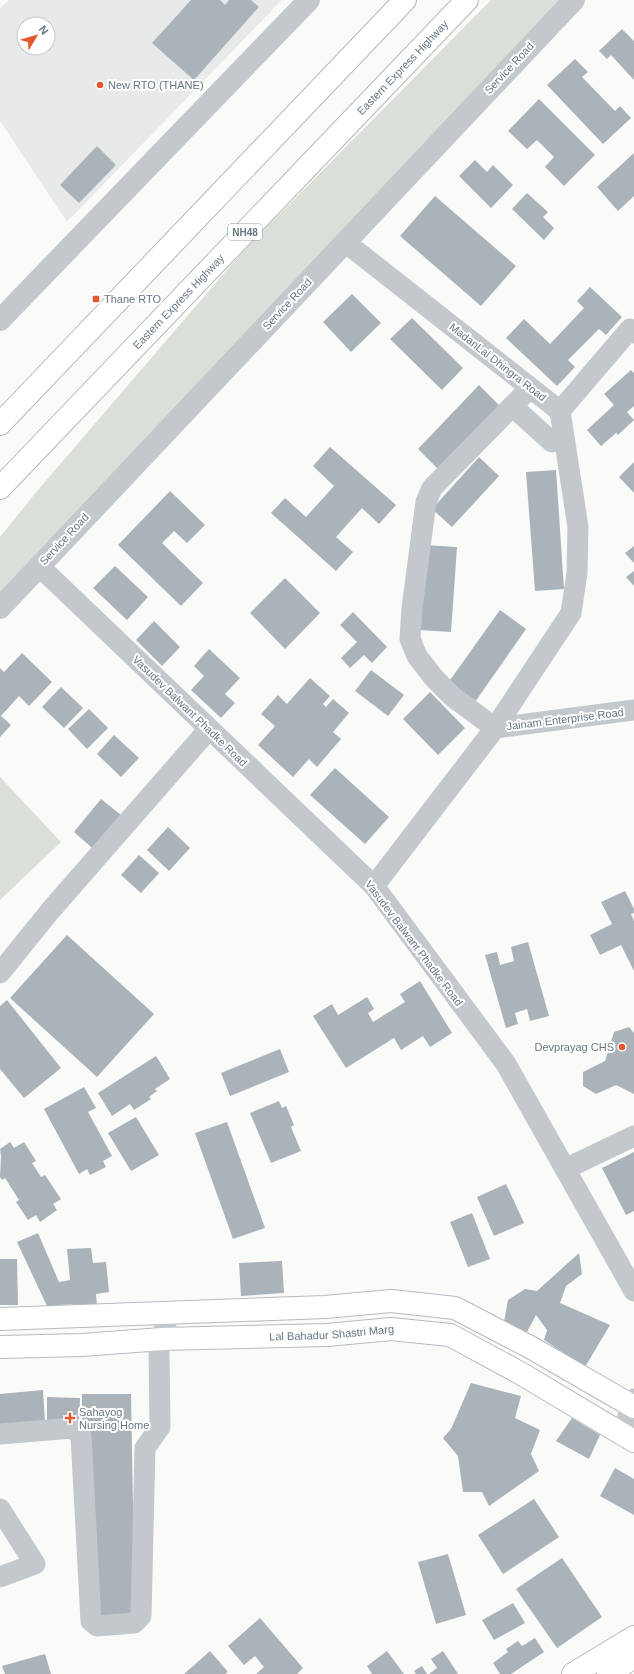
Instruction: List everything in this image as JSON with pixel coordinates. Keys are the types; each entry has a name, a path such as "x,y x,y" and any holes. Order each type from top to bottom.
{"main road":[{"path":"0,424 405,0"},
{"name":"Eastern Express Highway","path":"23,464 466,0"},
{"path":"0,497 23,464"},
{"name":"NH48","path":"0,488 23,464"},
{"path":"0,1319 326,1307 391,1301 455,1308 530,1347 633,1404"},
{"name":"Lal Bahadur Shastri Marg","path":"0,1347 82,1345 162,1339 327,1335 391,1330 450,1335 520,1372 628,1438"},
{"path":"573,1674 634,1637"},
{"path":"608,1674 634,1657"}],"street":[{"path":"0,320 309,0"},
{"name":"Service Road","path":"0,608 574,0"},
{"name":"MadanLal Dhingra Road","path":"345,242 560,411"},
{"path":"374,886 495,728 571,613 577,573 578,526 560,411 630,329 634,333"},
{"path":"495,728 453,697 434,678 417,656 410,639 412,608 426,502 432,488 530,388"},
{"path":"512,406 552,442"},
{"name":"Vasudev Balwant Phadke Road","path":"39,566 374,886 506,1064 634,1291"},
{"name":"Jainam Enterprise Road","path":"495,728 634,710"},
{"path":"0,973 50,911 209,729"},
{"path":"565,1169 634,1136"},
{"path":"0,1434 72,1428 81,1436 90,1621 97,1626 134,1623 141,1616 145,1448 160,1427 159,1350 169,1312"},
{"path":"628,1438 633,1404"},
{"path":"0,1509 35,1564 0,1577"}],"shaded area":[{"name":"New RTO (THANE)","path":"9,0 282,0 67,222 0,121 0,8"},
{"path":"491,0 568,0 0,596 0,537 38,490 244,250"},
{"path":"0,777 61,842 0,900"}],"building":[{"path":"191,0 220,0 225,5 229,0 251,0 259,7 194,80 152,43"},
{"path":"622,29 634,41 634,80 611,55 607,59 599,51"},
{"path":"575,59 588,72 582,77 615,111 620,106 631,118 603,144 547,85"},
{"path":"539,99 595,155 564,186 545,167 554,157 537,140 527,149 508,131"},
{"path":"97,146 116,165 79,203 60,185"},
{"path":"634,153 634,196 618,211 597,187"},
{"path":"475,160 487,172 493,165 513,185 491,208 459,176"},
{"path":"527,193 548,212 543,217 554,228 544,240 512,209"},
{"path":"435,196 516,266 481,306 400,236"},
{"path":"590,287 622,317 606,335 599,329 568,360 575,367 557,386 506,338 524,319 550,344 584,308 577,301"},
{"path":"352,294 381,323 351,352 323,322"},
{"path":"412,318 463,368 442,390 390,339"},
{"path":"631,370 634,373 634,406 627,412 634,420 618,435 616,433 601,446 587,430 614,405 604,394"},
{"path":"479,385 500,406 438,469 418,449"},
{"path":"330,447 396,505 379,524 362,508 336,537 353,552 336,571 271,513 285,498 306,517 334,486 313,466"},
{"path":"479,457 499,476 452,527 432,509"},
{"path":"634,462 634,493 619,477"},
{"path":"556,470 564,589 535,591 526,472"},
{"path":"170,491 205,525 187,543 174,531 162,543 203,583 181,606 118,545"},
{"path":"424,545 457,547 451,632 419,630"},
{"path":"634,546 634,563 625,553"},
{"path":"115,566 148,597 127,620 93,588"},
{"path":"634,571 634,586 626,577"},
{"path":"285,578 320,613 285,649 250,613"},
{"path":"500,610 526,629 475,702 448,683"},
{"path":"353,612 387,647 372,663 364,655 350,668 341,658 357,642 340,625"},
{"path":"154,621 180,647 162,666 136,640"},
{"path":"209,649 240,678 225,694 235,703 221,718 191,690 204,676 194,666"},
{"path":"22,653 52,682 29,706 19,696 1,716 11,725 0,737 0,668 4,672"},
{"path":"371,670 404,695 388,716 355,691"},
{"path":"310,678 330,696 323,704 326,707 333,699 349,713 333,732 341,739 317,767 309,759 293,777 258,745 275,726 261,714 278,695 287,704"},
{"path":"61,687 83,708 64,728 42,707"},
{"path":"430,692 465,728 438,755 403,719"},
{"path":"89,709 108,728 87,749 68,729"},
{"path":"114,735 139,758 121,777 97,754"},
{"path":"335,768 389,817 365,844 310,795"},
{"path":"101,799 126,819 98,853 74,832"},
{"path":"168,827 190,848 169,871 147,850"},
{"path":"139,855 159,873 141,893 121,875"},
{"path":"625,891 634,909 634,913 631,914 634,921 634,971 621,945 600,955 590,935 612,924 601,902"},
{"path":"67,935 154,1014 97,1077 10,998"},
{"path":"528,942 549,1016 530,1021 527,1009 515,1013 518,1024 506,1028 485,955 497,952 500,965 514,961 511,947"},
{"path":"420,981 452,1033 430,1047 423,1036 401,1050 394,1038 346,1068 313,1016 332,1004 338,1015 367,997 374,1009 368,1013 373,1022 405,1002 400,994"},
{"path":"7,1000 61,1068 24,1098 0,1069 0,1006"},
{"name":"Devprayag CHS","path":"629,1027 634,1033 634,1094 616,1085 596,1094 583,1086 583,1072 605,1061 614,1032"},
{"path":"280,1049 289,1072 230,1096 221,1073"},
{"path":"156,1056 170,1079 155,1089 157,1091 149,1097 151,1099 134,1110 130,1104 112,1116 98,1093"},
{"path":"84,1087 96,1108 88,1112 112,1156 103,1161 106,1167 90,1175 87,1169 79,1174 44,1109"},
{"path":"279,1101 282,1108 286,1106 294,1125 291,1127 301,1151 271,1163 250,1113"},
{"path":"136,1117 159,1155 131,1171 108,1133"},
{"path":"227,1122 265,1228 233,1239 195,1133"},
{"path":"10,1142 14,1148 24,1142 36,1161 32,1163 41,1177 45,1175 61,1199 53,1204 57,1210 40,1222 36,1215 28,1220 16,1202 19,1200 5,1178 2,1180 0,1177 0,1149"},
{"path":"634,1152 634,1211 626,1215 602,1168"},
{"path":"506,1184 524,1223 494,1236 477,1197"},
{"path":"472,1213 490,1259 468,1267 450,1222"},
{"path":"38,1233 59,1282 70,1280 67,1249 91,1248 93,1263 106,1262 109,1292 96,1294 97,1306 73,1308 72,1304 47,1306 17,1242"},
{"path":"579,1253 582,1274 566,1286 560,1303 610,1325 585,1367 544,1340 547,1330 536,1315 527,1332 504,1322 508,1300 525,1289 537,1291"},
{"path":"0,1259 17,1259 18,1305 0,1305"},
{"path":"282,1261 284,1293 241,1296 239,1263"},
{"path":"471,1383 521,1396 515,1418 540,1430 531,1454 539,1471 489,1506 482,1492 463,1492 458,1456 443,1438 451,1429"},
{"path":"43,1390 45,1422 0,1425 0,1394"},
{"path":"82,1394 131,1394 135,1617 99,1618 88,1425 82,1426"},
{"path":"47,1397 80,1398 79,1423 47,1423"},
{"path":"572,1418 600,1435 589,1459 556,1441"},
{"path":"615,1468 634,1479 634,1515 600,1496"},
{"path":"534,1499 559,1537 503,1574 478,1535"},
{"path":"448,1554 466,1615 436,1624 418,1562"},
{"path":"562,1558 602,1617 557,1648 516,1589"},
{"path":"513,1603 525,1623 494,1640 482,1620"},
{"path":"260,1618 303,1668 297,1674 256,1674 264,1667 255,1656 244,1665 228,1646"},
{"path":"535,1638 544,1652 511,1674 500,1674 493,1663 508,1652 506,1649 518,1641 522,1646"},
{"path":"210,1651 228,1672 225,1674 184,1674"},
{"path":"387,1651 404,1674 372,1674 367,1666"},
{"path":"443,1651 458,1674 429,1674 437,1668 431,1659"},
{"path":"45,1654 51,1674 5,1674 2,1666"},
{"path":"422,1666 427,1674 416,1674 414,1671"}],"place":[{"name":"New RTO (THANE)","path":"100,85"},
{"name":"Thane RTO","path":"96,299"},
{"name":"Devprayag CHS","path":"622,1047"},
{"name":"Sahayog Nursing Home","path":"70,1418"}]}
